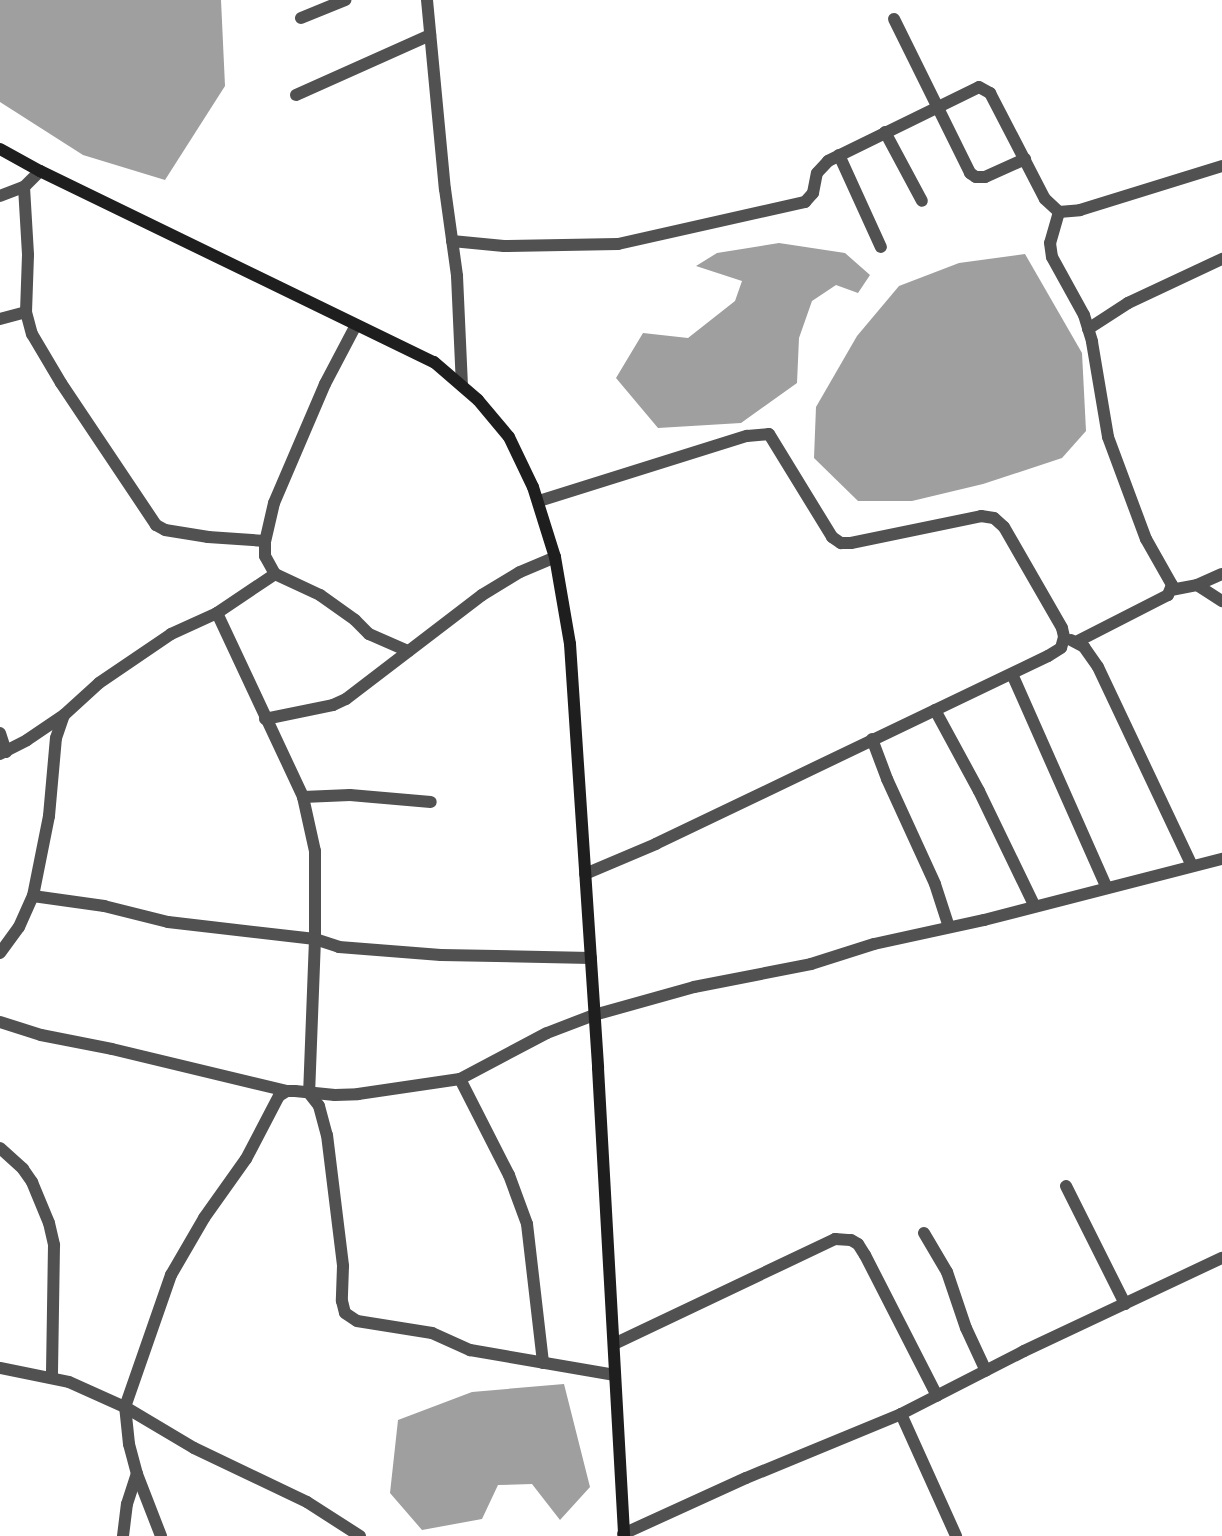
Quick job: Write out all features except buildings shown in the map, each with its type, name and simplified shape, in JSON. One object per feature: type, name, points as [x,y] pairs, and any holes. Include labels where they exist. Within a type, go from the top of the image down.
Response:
[{"type":"main road","points":[[0,149],[40,171],[434,362],[478,400],[509,437],[539,501],[555,557],[570,644],[614,1344],[623,1535]]},
{"type":"street","points":[[302,18],[345,0]]},
{"type":"street","points":[[426,0],[457,276],[462,386]]},
{"type":"street","points":[[894,19],[970,173],[976,177],[985,177],[1025,159]]},
{"type":"street","points":[[296,95],[430,35]]},
{"type":"street","points":[[452,241],[504,246],[618,244],[805,202],[810,198],[821,167],[839,155],[973,89],[985,89],[1025,159],[1045,200],[1059,212],[1080,210],[1222,166]]},
{"type":"street","points":[[885,132],[922,201]]},
{"type":"street","points":[[839,155],[881,247]]},
{"type":"street","points":[[0,196],[24,187],[40,171]]},
{"type":"street","points":[[24,187],[28,255],[26,312],[33,334],[61,383],[156,525],[165,530],[208,537],[265,541]]},
{"type":"street","points":[[1059,212],[1050,243],[1052,257],[1089,329],[1108,437],[1146,539],[1172,585],[1168,595],[1076,642]]},
{"type":"street","points":[[1089,329],[1128,303],[1222,259]]},
{"type":"street","points":[[0,319],[26,312]]},
{"type":"street","points":[[356,325],[325,384],[274,503],[265,541],[265,556],[275,574],[320,595],[356,620],[369,634],[408,651]]},
{"type":"street","points":[[539,501],[747,436],[769,434],[832,537],[841,543],[851,543],[981,516],[994,518],[1004,527],[1062,628],[1064,637],[1061,648],[1012,674],[656,844],[585,874]]},
{"type":"street","points":[[265,719],[346,699],[408,651],[446,626],[482,595],[520,572],[555,557]]},
{"type":"street","points":[[0,732],[3,753],[64,714],[99,683],[171,634],[218,613],[275,574]]},
{"type":"street","points":[[1171,590],[1197,585],[1222,574]]},
{"type":"street","points":[[1197,585],[1222,601]]},
{"type":"street","points":[[218,613],[303,797],[315,851],[315,939],[309,1093],[319,1106],[327,1135],[342,1257],[342,1301],[345,1313],[357,1321],[432,1333],[470,1350],[615,1375]]},
{"type":"street","points":[[1064,637],[1084,647],[1098,666],[1192,866]]},
{"type":"street","points":[[1012,674],[1107,888]]},
{"type":"street","points":[[935,710],[979,791],[1034,905]]},
{"type":"street","points":[[0,953],[20,927],[33,896],[49,816],[56,738],[64,714]]},
{"type":"street","points":[[872,739],[935,884],[949,927]]},
{"type":"street","points":[[303,797],[359,795],[431,802]]},
{"type":"street","points":[[0,1022],[41,1035],[112,1049],[287,1091],[358,1094],[460,1079],[547,1033],[594,1015],[694,987],[810,964],[874,944],[1222,859]]},
{"type":"street","points":[[33,896],[104,906],[168,921],[315,939],[339,947],[441,955],[591,958]]},
{"type":"street","points":[[460,1079],[509,1174],[527,1224],[543,1363]]},
{"type":"street","points":[[161,1536],[137,1474],[129,1444],[125,1407],[171,1275],[204,1218],[246,1160],[274,1103],[287,1091]]},
{"type":"street","points":[[0,1148],[24,1169],[32,1182],[49,1223],[54,1245],[52,1377]]},
{"type":"street","points":[[1066,1186],[1125,1304]]},
{"type":"street","points":[[924,1233],[947,1272],[966,1329],[986,1371]]},
{"type":"street","points":[[614,1344],[835,1239],[851,1240],[858,1244],[865,1255],[937,1396]]},
{"type":"street","points":[[623,1535],[747,1478],[901,1414],[1222,1258]]},
{"type":"street","points":[[0,1368],[52,1377],[125,1407],[194,1448],[307,1502],[360,1536]]},
{"type":"street","points":[[901,1414],[956,1536]]},
{"type":"street","points":[[123,1536],[127,1503],[137,1474]]},
{"type":"shaded area","points":[[0,0],[221,0],[225,86],[165,180],[83,155],[0,102]]},
{"type":"shaded area","points":[[779,243],[845,253],[870,275],[858,293],[836,285],[812,301],[799,338],[797,383],[741,423],[658,428],[616,378],[643,333],[688,338],[735,301],[742,281],[696,266],[717,253]]},
{"type":"shaded area","points":[[1025,254],[1082,353],[1086,431],[1062,458],[983,484],[912,501],[858,501],[814,458],[816,407],[857,336],[899,286],[959,263]]},
{"type":"shaded area","points":[[564,1384],[590,1487],[560,1520],[532,1484],[498,1485],[482,1519],[422,1530],[390,1493],[398,1420],[472,1392]]}]
